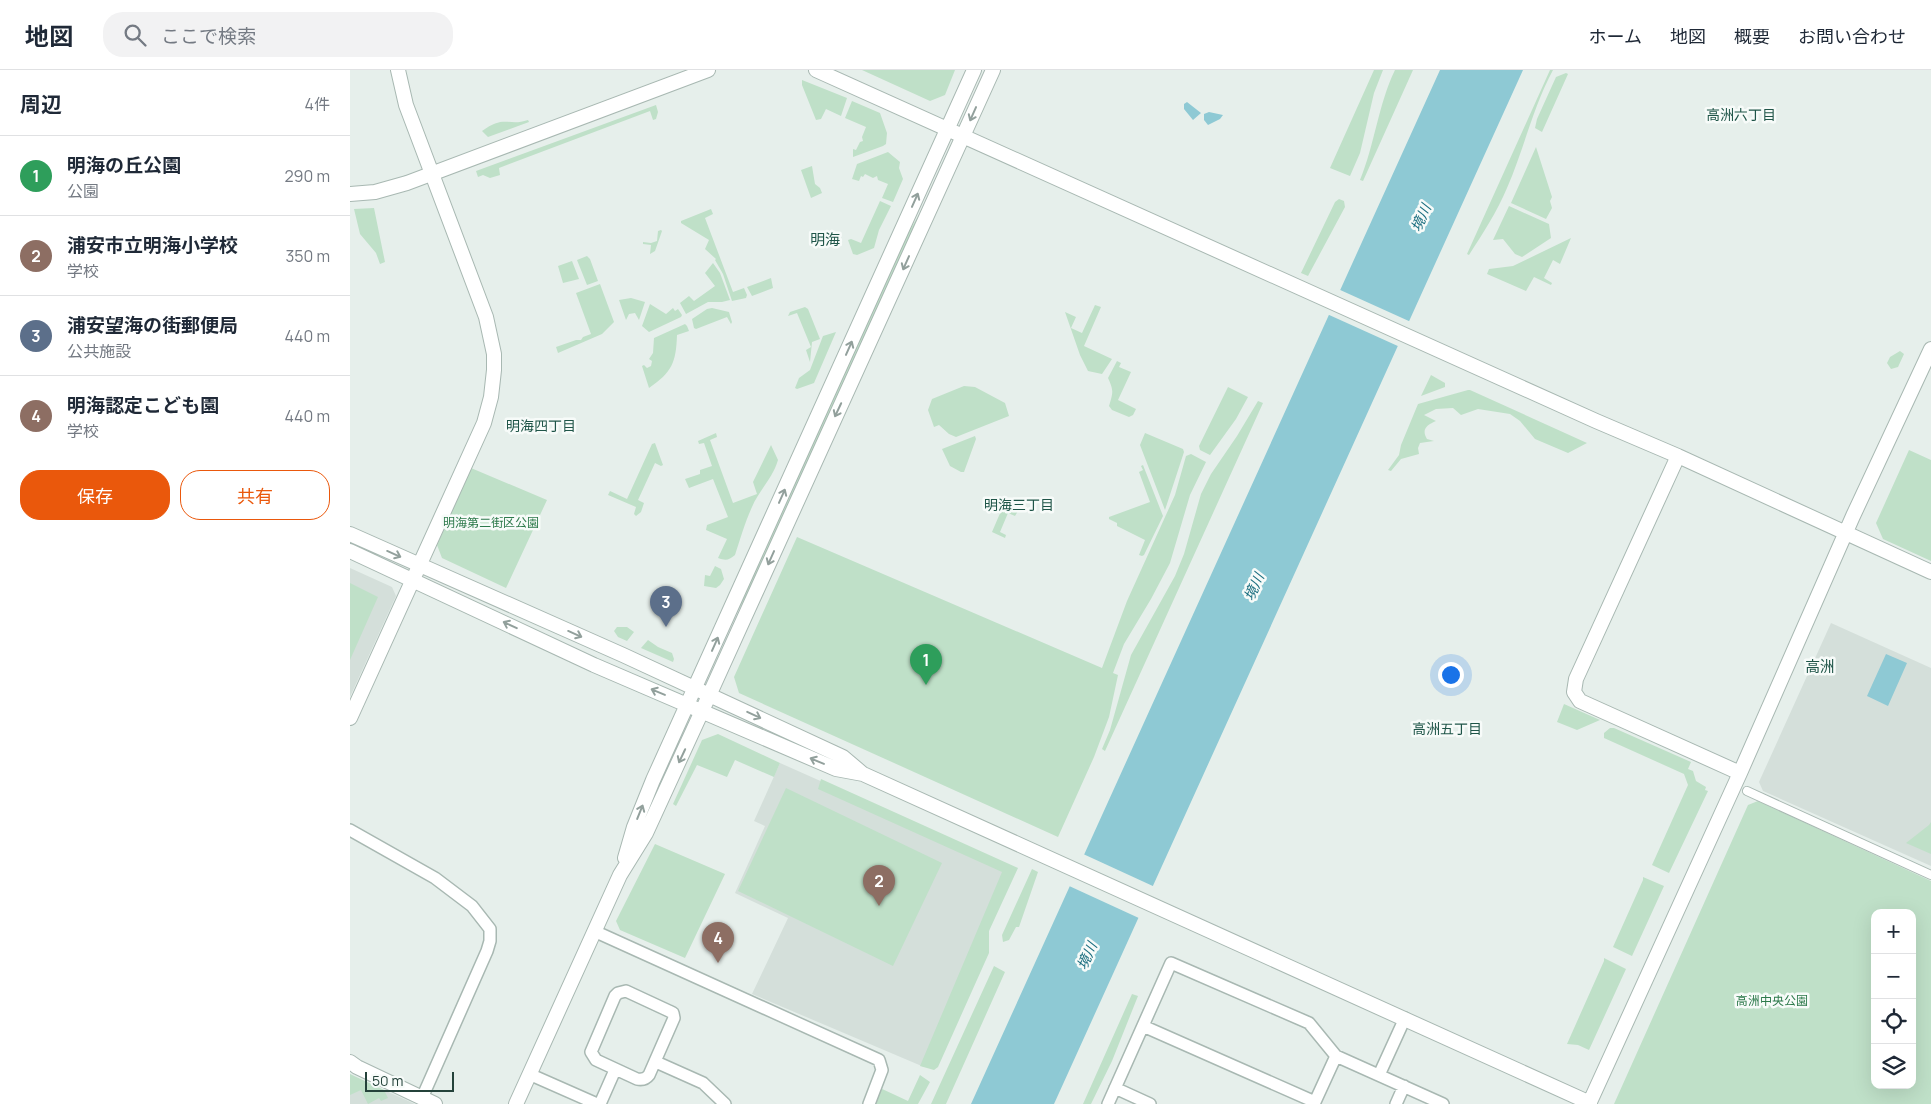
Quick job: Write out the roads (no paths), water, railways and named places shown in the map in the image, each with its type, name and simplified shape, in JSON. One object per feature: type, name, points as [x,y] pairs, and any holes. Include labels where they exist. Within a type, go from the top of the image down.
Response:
[{"type":"street","points":[[350,718],[484,423],[491,397],[494,373],[494,354],[486,316],[406,105],[398,70]]},
{"type":"street","points":[[350,194],[392,188],[433,174],[708,70]]},
{"type":"street","points":[[816,70],[1678,456],[1931,572]]},
{"type":"street","points":[[620,875],[634,827],[687,705],[974,70]]},
{"type":"street","points":[[516,1104],[620,875],[646,833],[710,695],[993,70]]},
{"type":"street","points":[[350,534],[710,695],[843,757],[863,774],[1590,1103],[1740,773],[1845,534],[1931,350]]},
{"type":"street","points":[[1678,456],[1579,672],[1574,692],[1580,701],[1740,773]]},
{"type":"street","points":[[350,551],[594,665],[836,770],[863,774]]},
{"type":"street","points":[[1747,791],[1931,875]]},
{"type":"street","points":[[350,830],[449,887],[472,906],[490,929],[490,941],[487,951],[428,1101],[350,1062]]},
{"type":"street","points":[[594,931],[879,1060],[882,1070],[869,1104]]},
{"type":"street","points":[[1108,1104],[1171,963],[1309,1023],[1336,1056],[1443,1104]]},
{"type":"street","points":[[626,991],[673,1013],[673,1023],[647,1078],[642,1080],[636,1079],[615,1070],[596,1060],[591,1052],[615,996],[626,991]]},
{"type":"street","points":[[1379,1075],[1405,1018]]},
{"type":"street","points":[[1143,1026],[1314,1103],[1336,1056]]},
{"type":"street","points":[[656,1062],[703,1084],[725,1104]]},
{"type":"street","points":[[529,1074],[570,1099],[598,1104],[615,1070]]},
{"type":"street","points":[[1396,1104],[1404,1086]]},
{"type":"street","points":[[1115,1088],[1150,1104]]},
{"type":"water","name":"境川","points":[[1440,70],[1523,70],[1054,1104],[971,1104]]},
{"type":"water","points":[[1187,102],[1201,113],[1193,120],[1184,109],[1184,104]]},
{"type":"water","points":[[1209,112],[1223,115],[1220,119],[1208,125],[1204,120],[1204,114]]},
{"type":"water","points":[[1886,654],[1907,663],[1888,706],[1867,696]]},
{"type":"place","name":"浦安望海の街郵便局","points":[[666,627]]},
{"type":"place","name":"明海の丘公園","points":[[926,685]]},
{"type":"place","name":"浦安市立明海小学校","points":[[879,906]]},
{"type":"place","name":"明海認定こども園","points":[[718,963]]},
{"type":"district","name":"高洲六丁目","points":[[1741,115]]},
{"type":"district","name":"明海","points":[[825,240]]},
{"type":"district","name":"明海四丁目","points":[[541,426]]},
{"type":"district","name":"明海三丁目","points":[[1019,505]]},
{"type":"district","name":"高洲","points":[[1820,667]]},
{"type":"district","name":"高洲五丁目","points":[[1447,729]]},
{"type":"park label","name":"明海第二街区公園","points":[[491,523]]},
{"type":"park label","name":"高洲中央公園","points":[[1772,1001]]}]
